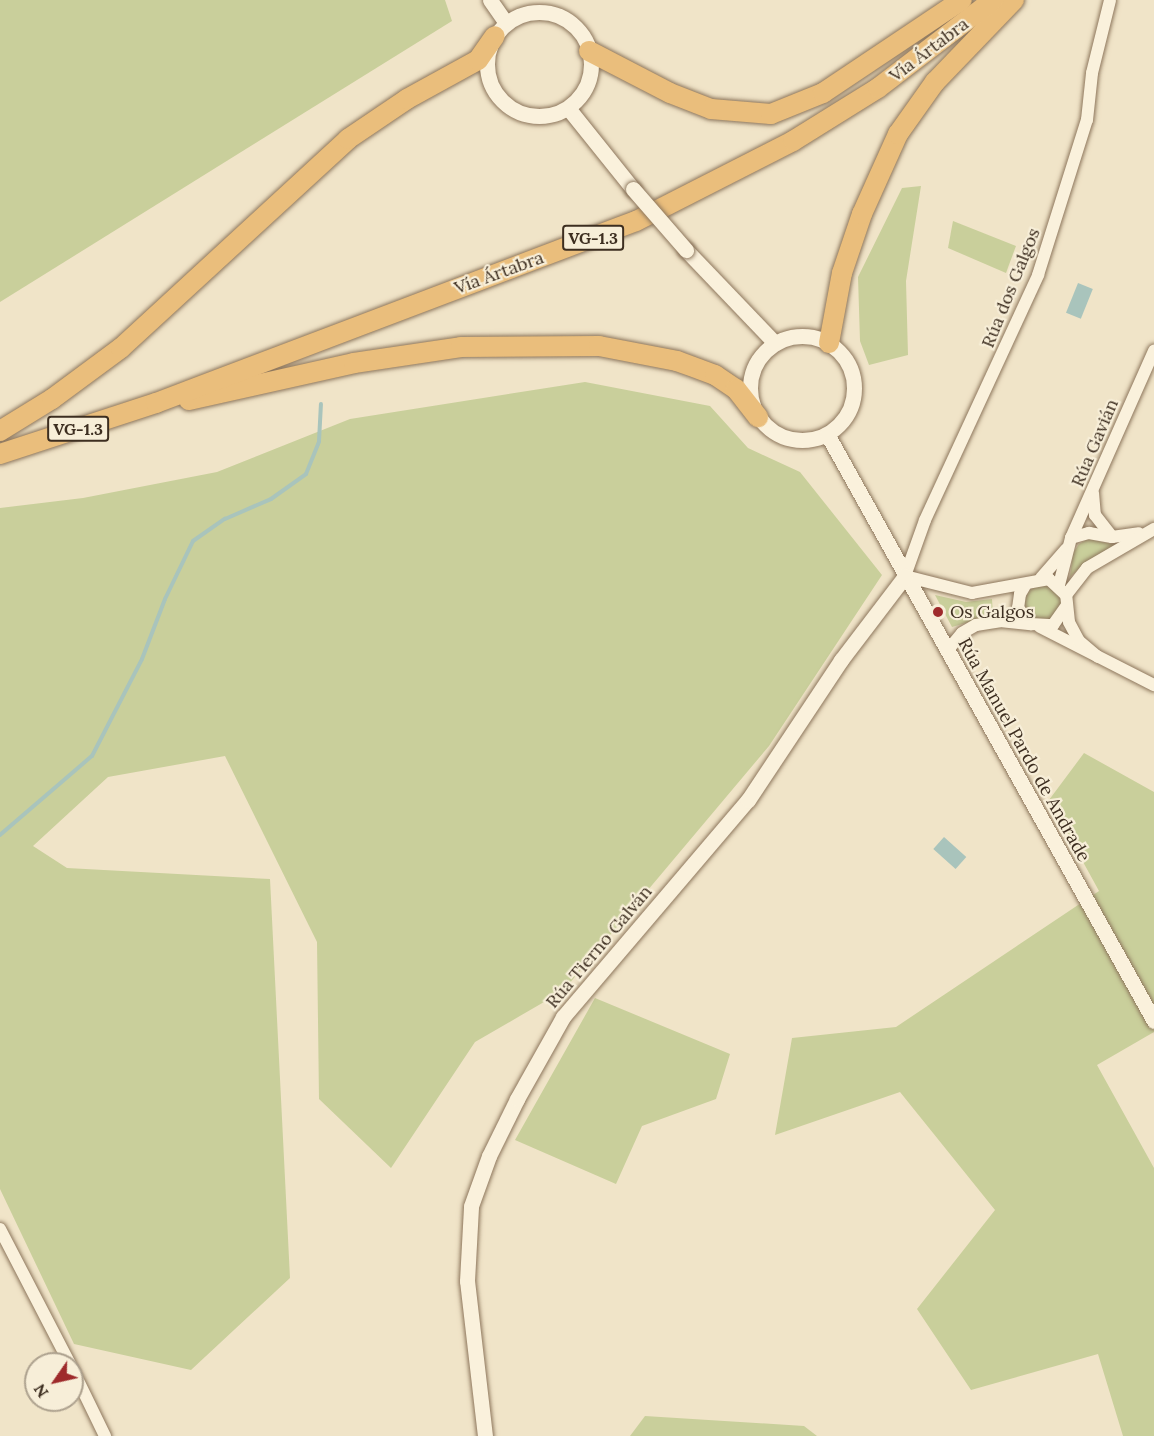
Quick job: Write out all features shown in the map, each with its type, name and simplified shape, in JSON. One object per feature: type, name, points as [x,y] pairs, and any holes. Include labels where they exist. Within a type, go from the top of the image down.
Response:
[{"type":"highway","points":[[589,51],[670,93],[711,109],[771,114],[823,93],[962,0]]},
{"type":"highway","name":"Vía Ártabra","points":[[0,454],[156,403],[636,221],[690,196],[793,141],[878,88],[993,0]]},
{"type":"highway","points":[[830,344],[842,273],[862,214],[898,134],[934,82],[1014,0]]},
{"type":"highway","points":[[0,431],[52,399],[121,348],[348,139],[407,99],[478,60],[500,30]]},
{"type":"highway","points":[[156,403],[185,401],[354,363],[461,347],[599,346],[677,361],[716,375],[736,389],[758,417]]},
{"type":"street","points":[[490,0],[500,30]]},
{"type":"street","name":"Rúa dos Galgos","points":[[905,576],[925,520],[1038,274],[1087,120],[1092,73],[1110,0]]},
{"type":"street","points":[[531,12],[558,15],[578,29],[589,51],[588,83],[568,108],[552,115],[534,117],[517,112],[502,102],[492,88],[487,70],[488,53],[500,30],[531,12]]},
{"type":"street","points":[[568,108],[686,250],[775,343]]},
{"type":"street","points":[[802,335],[830,344],[849,367],[853,397],[844,418],[827,434],[812,439],[789,438],[769,428],[758,417],[749,390],[756,363],[775,343],[802,335]]},
{"type":"street","name":"Rúa Gavián","points":[[1041,578],[1069,543],[1151,365],[1154,351]]},
{"type":"street","name":"Rúa Manuel Pardo de Andrade","points":[[827,434],[1154,1021]]},
{"type":"street","points":[[1093,492],[1095,515],[1112,537]]},
{"type":"street","points":[[1069,543],[1089,533],[1112,537],[1130,536],[1154,528]]},
{"type":"street","points":[[1035,626],[1060,620],[1064,594],[1087,568],[1154,528]]},
{"type":"street","name":"Rúa Gavián","points":[[1064,594],[1069,543]]},
{"type":"street","points":[[905,576],[972,593],[1026,584],[1041,578],[1064,594],[1069,622],[1080,641],[1098,657]]},
{"type":"street","name":"Rúa Tierno Galván","points":[[485,1436],[467,1281],[471,1206],[489,1156],[517,1099],[563,1017],[748,800],[841,660],[905,576]]},
{"type":"street","points":[[1026,584],[1020,594],[1018,608],[1035,626]]},
{"type":"street","points":[[947,651],[962,633],[976,625],[1000,621],[1035,626],[1154,686]]},
{"type":"street","points":[[0,1229],[64,1352]]},
{"type":"street","points":[[84,1393],[105,1436]]},
{"type":"green space","points":[[0,0],[445,0],[452,21],[0,302]]},
{"type":"green space","points":[[921,186],[906,281],[908,355],[869,365],[860,341],[858,277],[902,188]]},
{"type":"green space","points":[[953,221],[1016,246],[1006,273],[948,248]]},
{"type":"green space","points":[[585,382],[710,406],[748,448],[800,472],[882,575],[769,746],[563,991],[475,1042],[391,1168],[319,1099],[317,942],[225,756],[108,777],[33,846],[67,868],[270,879],[290,1278],[191,1370],[74,1344],[0,1189],[0,508],[83,498],[217,472],[350,419]]},
{"type":"green space","points":[[1088,539],[1116,545],[1086,562],[1070,577],[1073,553],[1079,544]]},
{"type":"green space","points":[[1043,585],[1056,590],[1061,603],[1056,616],[1043,621],[1030,616],[1025,603],[1030,590]]},
{"type":"green space","points":[[935,595],[966,602],[992,599],[993,615],[952,627]]},
{"type":"green space","points":[[1084,753],[1154,792],[1154,1032],[1097,1065],[1154,1168],[1154,1436],[1123,1436],[1098,1354],[971,1390],[917,1309],[995,1210],[900,1092],[775,1135],[792,1038],[896,1027],[1099,891],[1049,800]]},
{"type":"green space","points":[[595,998],[730,1054],[716,1099],[642,1126],[616,1184],[515,1140]]},
{"type":"green space","points":[[645,1416],[804,1426],[817,1436],[630,1436]]},
{"type":"water","points":[[1078,283],[1093,289],[1081,319],[1066,313]]},
{"type":"water","points":[[944,837],[966,857],[956,869],[933,849]]},
{"type":"waterway","points":[[0,835],[92,756],[142,659],[165,599],[193,541],[225,519],[271,499],[306,474],[319,441],[321,404]]},
{"type":"place","name":"Os Galgos","points":[[938,612]]}]
